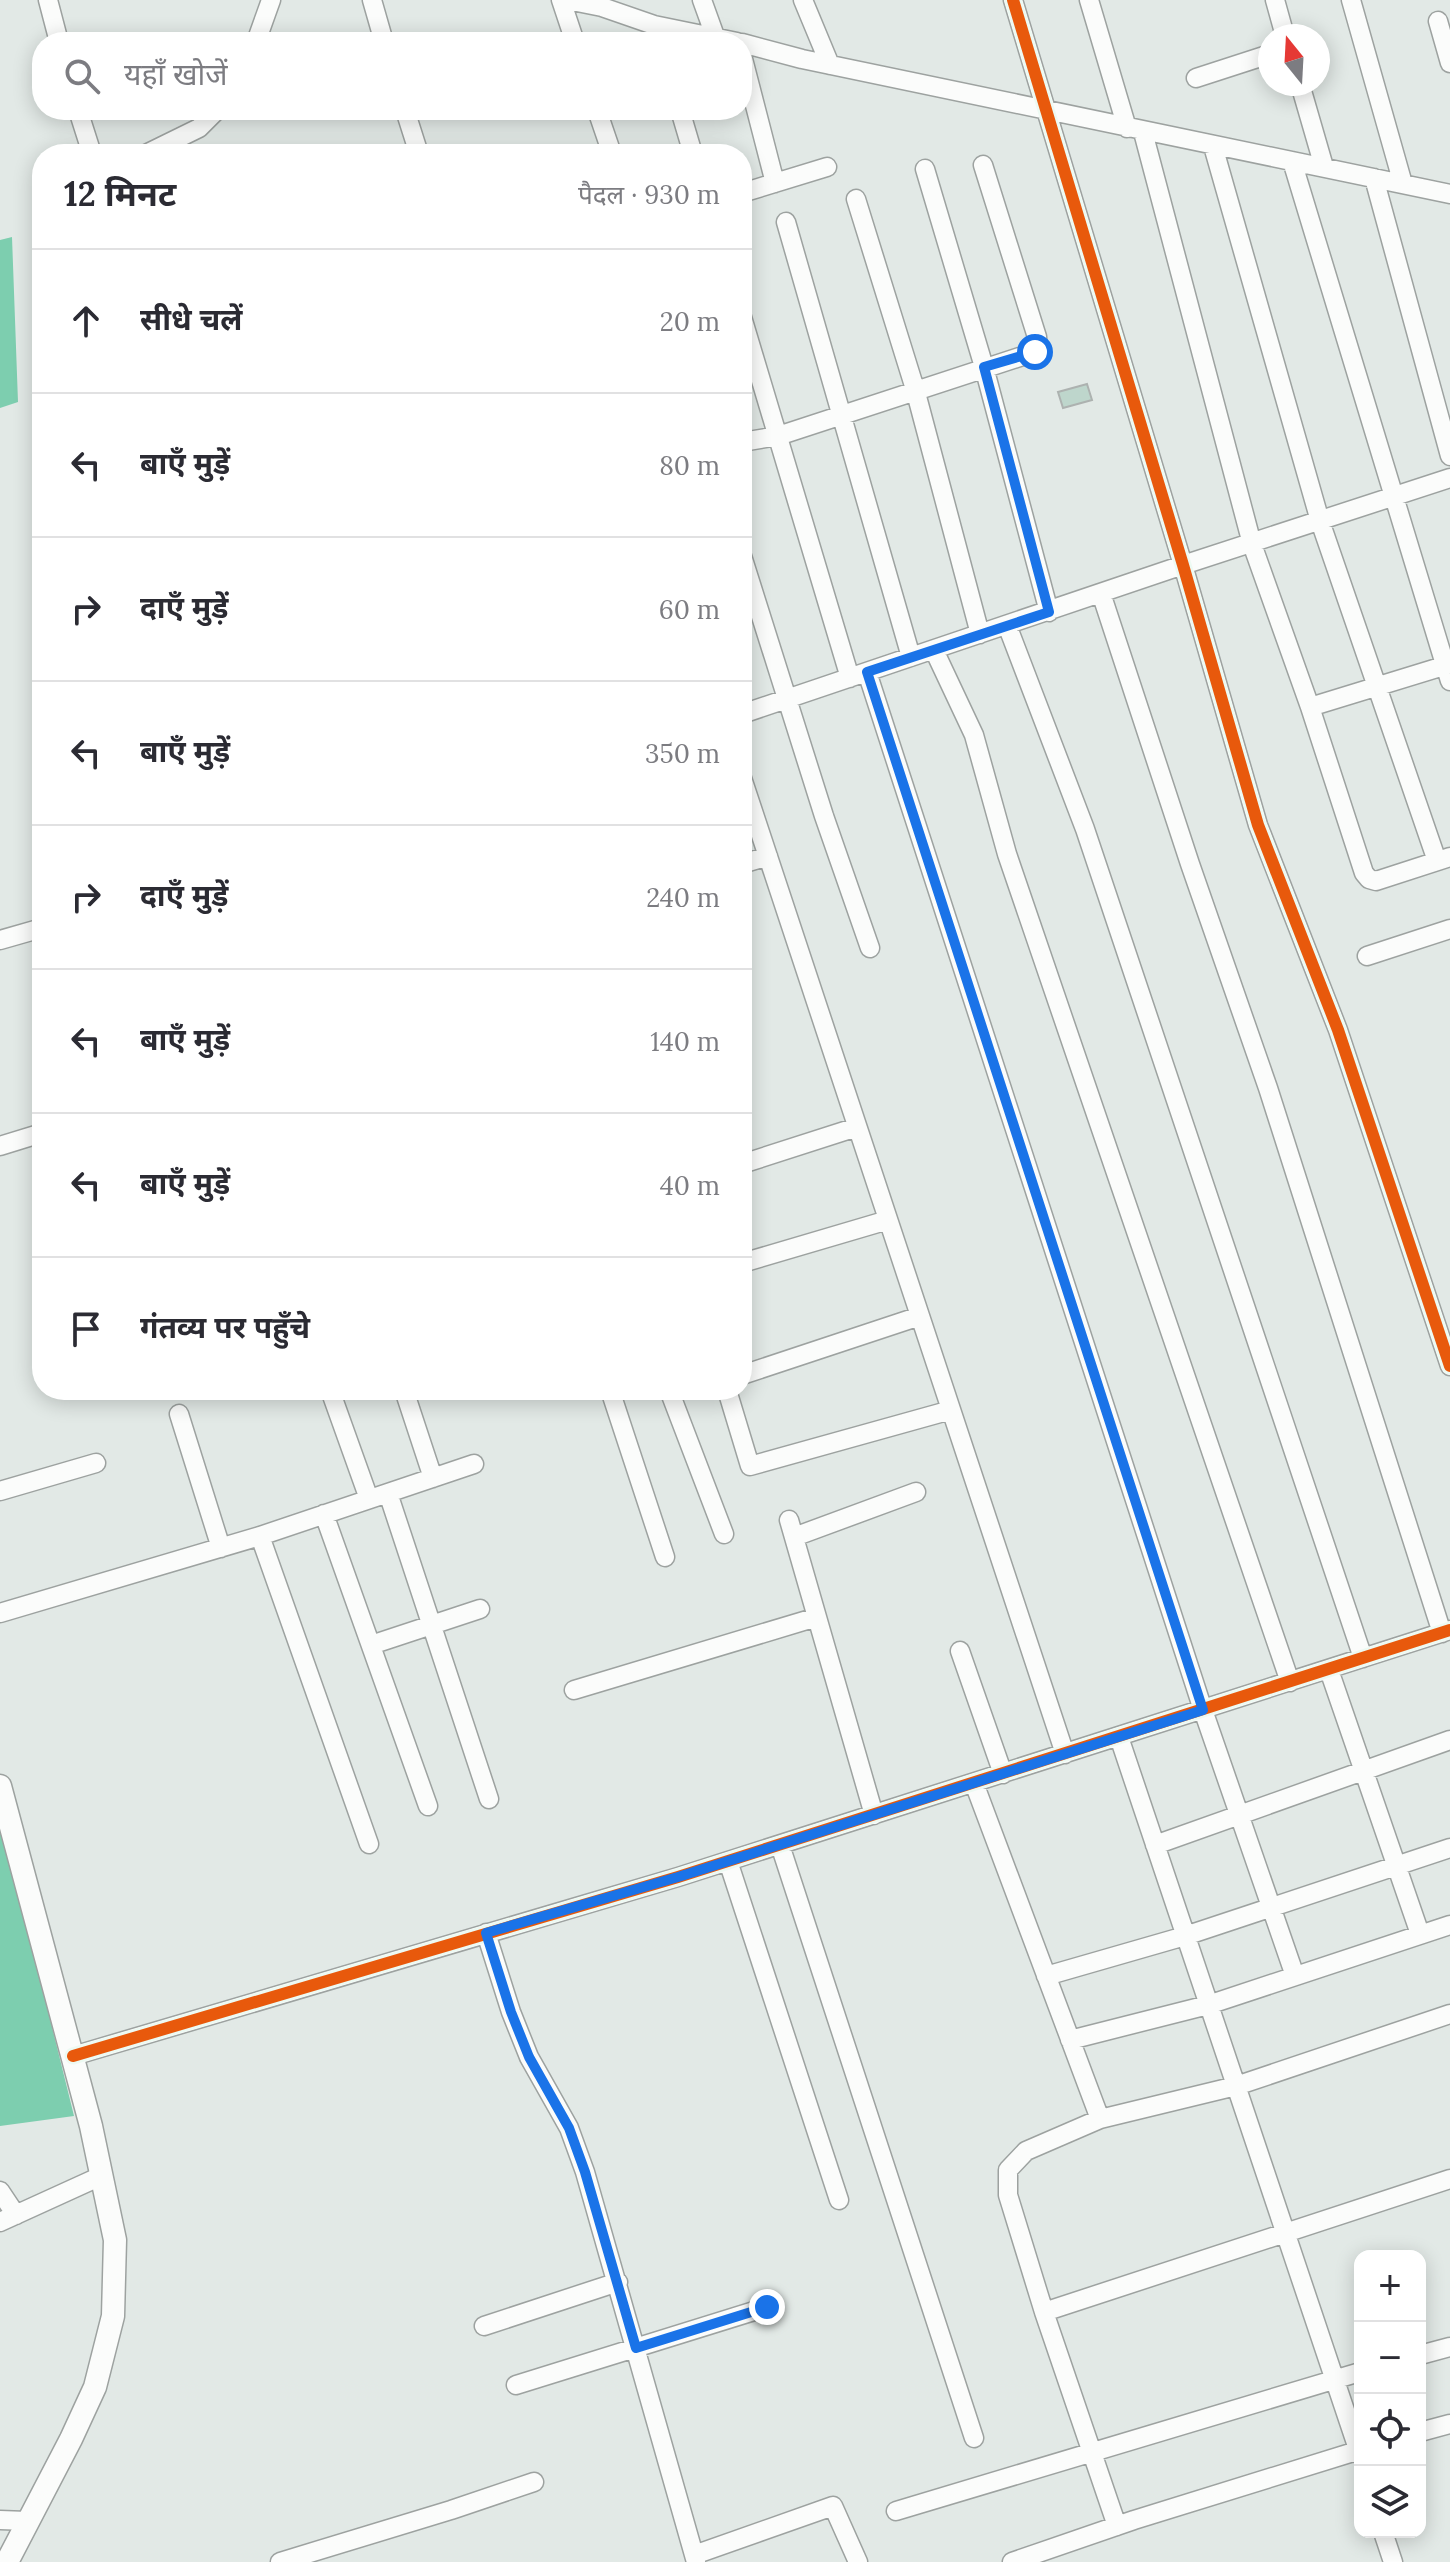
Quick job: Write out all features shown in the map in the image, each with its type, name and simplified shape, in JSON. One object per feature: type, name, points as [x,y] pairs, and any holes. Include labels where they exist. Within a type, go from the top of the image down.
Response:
[{"type":"street","points":[[48,0],[56,32]]},
{"type":"street","points":[[260,32],[271,0]]},
{"type":"street","points":[[372,0],[381,32]]},
{"type":"street","points":[[572,32],[564,0],[600,4],[654,32]]},
{"type":"street","points":[[702,0],[714,32]]},
{"type":"street","points":[[803,0],[830,65]]},
{"type":"street","points":[[1013,0],[1258,825],[1338,1030],[1450,1366]]},
{"type":"street","points":[[1089,0],[1135,130],[1252,544],[1364,873],[1376,881],[1443,859],[1376,686],[1320,521],[1213,146]]},
{"type":"street","points":[[1275,0],[1282,24]]},
{"type":"street","points":[[1351,0],[1403,184]]},
{"type":"street","points":[[1438,21],[1450,63]]},
{"type":"street","points":[[752,46],[1135,130],[1450,194]]},
{"type":"street","points":[[1196,78],[1258,58]]},
{"type":"street","points":[[752,94],[775,183]]},
{"type":"street","points":[[1303,96],[1324,167]]},
{"type":"street","points":[[81,120],[89,144]]},
{"type":"street","points":[[166,144],[199,128],[207,120]]},
{"type":"street","points":[[408,120],[416,144]]},
{"type":"street","points":[[600,120],[609,144]]},
{"type":"street","points":[[683,120],[690,144]]},
{"type":"street","points":[[1292,161],[1392,497],[1448,670],[1376,686],[1310,707]]},
{"type":"street","points":[[752,440],[778,436],[1038,349],[1037,337],[983,165]]},
{"type":"street","points":[[752,190],[827,167]]},
{"type":"street","points":[[925,169],[984,367],[1049,612]]},
{"type":"street","points":[[1374,178],[1450,456]]},
{"type":"street","points":[[856,199],[915,389],[980,634]]},
{"type":"street","points":[[786,222],[911,657]]},
{"type":"street","points":[[752,350],[1203,1710],[1295,1976]]},
{"type":"street","points":[[752,711],[1450,478]]},
{"type":"street","points":[[752,587],[824,816],[870,948]]},
{"type":"street","points":[[73,2056],[780,1845],[1446,1632],[1268,1088],[1101,593]]},
{"type":"street","points":[[1007,625],[1085,829],[1363,1658]]},
{"type":"street","points":[[934,650],[974,735],[1012,869],[1290,1682]]},
{"type":"street","points":[[752,808],[1065,1754]]},
{"type":"street","points":[[752,861],[768,856]]},
{"type":"street","points":[[1367,956],[1450,929]]},
{"type":"street","points":[[0,940],[32,931]]},
{"type":"street","points":[[752,1161],[857,1127]]},
{"type":"street","points":[[0,1146],[32,1136]]},
{"type":"street","points":[[752,1260],[888,1220]]},
{"type":"street","points":[[752,1372],[920,1316]]},
{"type":"street","points":[[334,1400],[369,1499]]},
{"type":"street","points":[[407,1400],[433,1478]]},
{"type":"street","points":[[613,1400],[665,1557]]},
{"type":"street","points":[[673,1400],[724,1534]]},
{"type":"street","points":[[730,1400],[750,1466],[951,1410]]},
{"type":"street","points":[[179,1414],[221,1548]]},
{"type":"street","points":[[0,1491],[96,1463]]},
{"type":"street","points":[[0,1613],[260,1536],[474,1464]]},
{"type":"street","points":[[874,1815],[792,1529],[916,1492]]},
{"type":"street","points":[[388,1493],[489,1799]]},
{"type":"street","points":[[324,1514],[428,1806]]},
{"type":"street","points":[[260,1536],[369,1844]]},
{"type":"street","points":[[371,1645],[480,1609]]},
{"type":"street","points":[[574,1690],[817,1617]]},
{"type":"street","points":[[960,1651],[1003,1774]]},
{"type":"street","points":[[1329,1670],[1420,1934]]},
{"type":"street","points":[[1119,1737],[1354,2435]]},
{"type":"street","points":[[1155,1845],[1450,1740]]},
{"type":"street","points":[[974,1783],[1100,2119]]},
{"type":"street","points":[[0,1786],[73,2056],[115,2240],[113,2316],[95,2387],[7,2562]]},
{"type":"street","points":[[780,1845],[974,2438]]},
{"type":"street","points":[[1046,1976],[1185,1936],[1450,1848]]},
{"type":"street","points":[[728,1861],[839,2200]]},
{"type":"street","points":[[1070,2040],[1208,2005],[1450,1925]]},
{"type":"street","points":[[486,1933],[529,2057],[569,2128],[585,2172],[695,2559],[833,2506],[858,2562]]},
{"type":"street","points":[[1117,2526],[1044,2312],[1008,2195],[1008,2170],[1026,2151],[1100,2119],[1236,2086],[1450,2014]]},
{"type":"street","points":[[0,2191],[8,2219],[101,2176]]},
{"type":"street","points":[[1044,2312],[1450,2179]]},
{"type":"street","points":[[484,2326],[618,2282]]},
{"type":"street","points":[[516,2385],[767,2307]]},
{"type":"street","points":[[1426,2353],[1450,2347]]},
{"type":"street","points":[[896,2511],[1354,2374]]},
{"type":"street","points":[[1426,2430],[1450,2424]]},
{"type":"street","points":[[1012,2562],[1117,2526],[1354,2454]]},
{"type":"street","points":[[280,2562],[534,2482]]},
{"type":"street","points":[[0,2520],[27,2521]]},
{"type":"street","points":[[1385,2538],[1393,2562]]},
{"type":"shaded area","points":[[12,237],[18,402],[0,408],[0,240]]},
{"type":"shaded area","points":[[0,1816],[74,2116],[0,2126]]},
{"type":"building","points":[[1087,384],[1092,400],[1063,408],[1058,392]]},
{"type":"cycle path","points":[[1013,0],[1258,825],[1338,1030],[1450,1366]]},
{"type":"cycle path","points":[[73,2056],[678,1877],[1450,1630]]},
{"type":"route","points":[[767,2307],[636,2348],[585,2172],[569,2128],[529,2057],[486,1933],[678,1877],[1203,1710],[867,672],[1049,612],[984,367],[1035,352]]}]
